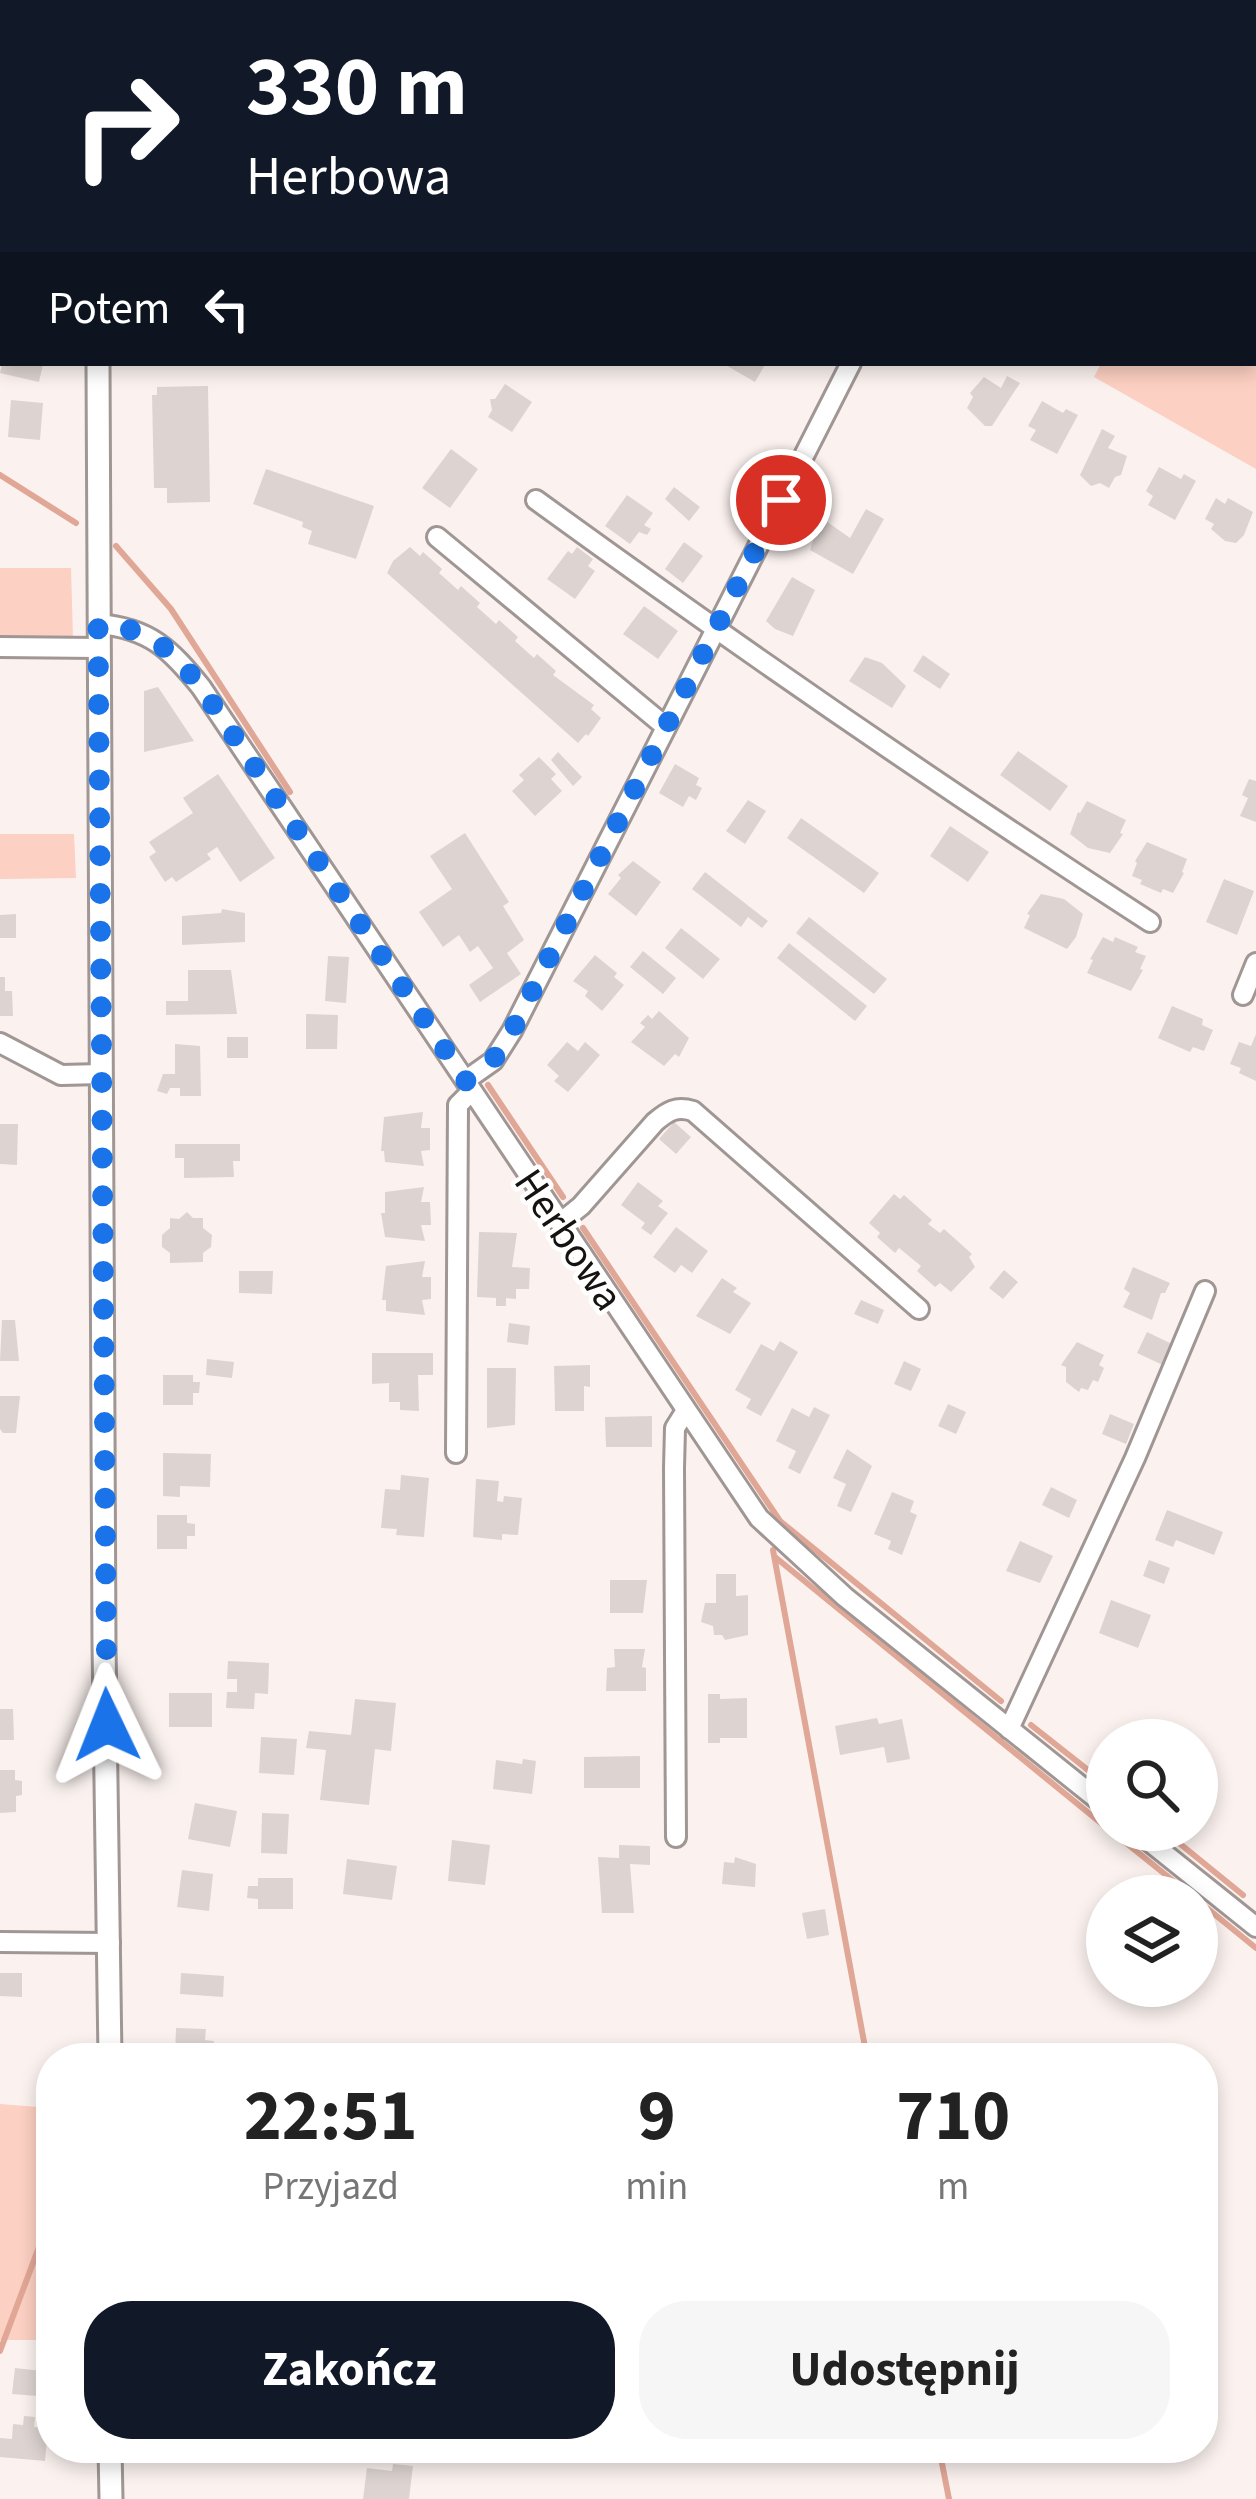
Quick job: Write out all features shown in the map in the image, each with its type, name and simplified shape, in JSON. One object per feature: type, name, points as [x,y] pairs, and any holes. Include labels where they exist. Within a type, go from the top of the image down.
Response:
[{"type":"street","points":[[98,366],[103,1598],[110,2043]]},
{"type":"street","points":[[456,1453],[458,1105],[512,1031],[849,366]]},
{"type":"street","points":[[536,500],[958,798],[1150,922]]},
{"type":"street","points":[[437,536],[666,727]]},
{"type":"street","name":"Herbowa","points":[[98,624],[146,635],[169,647],[201,687],[759,1518],[787,1547],[1086,1790]]},
{"type":"street","points":[[0,647],[98,648]]},
{"type":"street","points":[[1243,995],[1256,963]]},
{"type":"street","points":[[0,1043],[61,1075],[101,1073]]},
{"type":"street","points":[[560,1223],[581,1206],[655,1122],[680,1107],[693,1111],[920,1309]]},
{"type":"street","points":[[1009,1729],[1136,1458],[1205,1291]]},
{"type":"street","points":[[676,1838],[674,1468],[675,1428],[685,1412]]},
{"type":"street","points":[[1162,1851],[1256,1927]]},
{"type":"street","points":[[0,1942],[110,1943]]},
{"type":"street","points":[[110,2463],[111,2499]]},
{"type":"shaded area","points":[[1100,366],[1256,366],[1256,469],[1094,377]]},
{"type":"shaded area","points":[[0,568],[71,568],[73,639],[0,640]]},
{"type":"shaded area","points":[[0,834],[74,834],[76,878],[0,879]]},
{"type":"shaded area","points":[[0,2104],[36,2107],[36,2340],[0,2340]]},
{"type":"building","points":[[1,366],[43,366],[39,382],[0,373]]},
{"type":"building","points":[[727,366],[764,366],[755,382]]},
{"type":"building","points":[[1007,376],[1020,383],[992,426],[985,426],[967,408],[973,397],[970,393],[984,377],[1001,388]]},
{"type":"building","points":[[505,384],[532,402],[512,432],[488,417],[490,399]]},
{"type":"building","points":[[208,386],[210,502],[167,503],[167,488],[154,488],[152,395],[157,395],[157,387]]},
{"type":"building","points":[[11,400],[43,403],[40,440],[8,437]]},
{"type":"building","points":[[1042,401],[1078,415],[1057,454],[1030,440],[1036,430],[1028,426]]},
{"type":"building","points":[[1102,429],[1115,436],[1108,448],[1127,456],[1121,475],[1109,488],[1100,483],[1091,486],[1080,475]]},
{"type":"building","points":[[451,449],[478,469],[450,508],[422,488]]},
{"type":"building","points":[[1159,467],[1196,481],[1175,520],[1148,505],[1153,496],[1146,491]]},
{"type":"building","points":[[266,469],[374,506],[356,559],[308,544],[312,531],[302,527],[303,522],[253,504]]},
{"type":"building","points":[[674,487],[700,507],[689,521],[665,499]]},
{"type":"building","points":[[627,495],[653,513],[644,525],[651,529],[647,535],[639,532],[630,544],[605,526]]},
{"type":"building","points":[[1216,498],[1225,504],[1228,498],[1253,512],[1236,543],[1225,541],[1205,519]]},
{"type":"building","points":[[866,509],[884,519],[853,574],[810,550],[816,531],[826,521],[850,538]]},
{"type":"building","points":[[684,542],[703,556],[683,583],[665,569]]},
{"type":"building","points":[[410,547],[420,556],[423,552],[458,590],[461,586],[480,603],[477,607],[496,624],[499,620],[518,637],[515,641],[534,658],[537,654],[556,671],[553,675],[594,705],[591,709],[601,718],[588,736],[578,743],[387,573]]},
{"type":"building","points":[[577,547],[593,559],[588,566],[595,571],[575,599],[547,579],[568,551],[572,554]]},
{"type":"building","points":[[792,577],[815,590],[793,636],[766,621]]},
{"type":"building","points":[[644,606],[678,631],[658,659],[623,634]]},
{"type":"building","points":[[923,655],[950,674],[940,689],[913,671]]},
{"type":"building","points":[[865,657],[882,663],[906,686],[892,708],[849,681]]},
{"type":"building","points":[[158,687],[194,741],[144,752],[144,691]]},
{"type":"building","points":[[1018,751],[1068,786],[1050,811],[1000,775]]},
{"type":"building","points":[[558,752],[582,777],[573,786],[551,760]]},
{"type":"building","points":[[539,757],[556,774],[551,779],[562,791],[535,816],[512,791],[524,780],[519,775]]},
{"type":"building","points":[[675,764],[699,778],[696,785],[702,788],[696,800],[689,796],[683,807],[659,793]]},
{"type":"building","points":[[218,774],[275,858],[240,882],[217,847],[207,854],[211,859],[176,882],[172,877],[165,882],[149,857],[156,852],[149,842],[193,813],[183,798]]},
{"type":"building","points":[[1249,779],[1256,781],[1256,822],[1240,816]]},
{"type":"building","points":[[748,800],[766,811],[745,844],[726,831]]},
{"type":"building","points":[[1087,801],[1126,820],[1110,853],[1088,848],[1070,834]]},
{"type":"building","points":[[801,818],[879,873],[864,893],[787,838]]},
{"type":"building","points":[[950,826],[989,852],[968,882],[930,856]]},
{"type":"building","points":[[465,833],[509,902],[503,906],[524,940],[507,953],[521,974],[480,1002],[469,985],[493,968],[478,946],[470,952],[459,935],[443,947],[419,912],[452,889],[430,856]]},
{"type":"building","points":[[1147,842],[1187,859],[1173,893],[1163,889],[1161,893],[1132,876]]},
{"type":"building","points":[[633,861],[661,882],[636,916],[608,894]]},
{"type":"building","points":[[705,872],[768,921],[762,928],[748,917],[741,927],[692,889]]},
{"type":"building","points":[[1224,879],[1254,891],[1237,935],[1206,922]]},
{"type":"building","points":[[1041,894],[1064,899],[1083,914],[1067,949],[1024,928]]},
{"type":"building","points":[[222,909],[245,913],[245,942],[182,945],[182,916],[221,913]]},
{"type":"building","points":[[16,914],[16,938],[0,938],[0,915]]},
{"type":"building","points":[[809,917],[887,979],[874,994],[796,933]]},
{"type":"building","points":[[681,928],[720,959],[703,979],[665,948]]},
{"type":"building","points":[[1103,937],[1138,947],[1135,952],[1146,956],[1131,991],[1087,973]]},
{"type":"building","points":[[789,943],[867,1006],[855,1021],[777,958]]},
{"type":"building","points":[[643,951],[676,978],[663,994],[630,967]]},
{"type":"building","points":[[595,955],[624,985],[602,1011],[585,996],[588,991],[573,981]]},
{"type":"building","points":[[328,956],[349,957],[346,1003],[325,1001]]},
{"type":"building","points":[[188,970],[231,970],[237,1014],[166,1015],[166,1001],[188,1001]]},
{"type":"building","points":[[0,977],[5,977],[5,991],[12,991],[13,1016],[0,1016]]},
{"type":"building","points":[[1172,1006],[1203,1019],[1202,1025],[1213,1030],[1204,1051],[1193,1047],[1190,1052],[1158,1038]]},
{"type":"building","points":[[659,1011],[689,1038],[679,1057],[675,1054],[664,1066],[631,1042],[645,1027],[640,1023]]},
{"type":"building","points":[[306,1014],[338,1015],[337,1049],[306,1049]]},
{"type":"building","points":[[1256,1034],[1256,1081],[1230,1064],[1239,1042],[1251,1046]]},
{"type":"building","points":[[227,1037],[248,1037],[248,1058],[227,1058]]},
{"type":"building","points":[[567,1042],[578,1051],[585,1042],[600,1055],[568,1092],[554,1081],[559,1076],[547,1065]]},
{"type":"building","points":[[175,1044],[200,1046],[201,1096],[180,1096],[180,1088],[170,1088],[167,1094],[157,1091],[163,1074],[175,1074]]},
{"type":"building","points":[[423,1112],[421,1128],[430,1128],[430,1150],[421,1151],[424,1166],[385,1162],[381,1151],[384,1117]]},
{"type":"building","points":[[674,1122],[691,1137],[676,1154],[659,1139]]},
{"type":"building","points":[[0,1124],[18,1124],[17,1165],[0,1164]]},
{"type":"building","points":[[175,1144],[240,1144],[240,1161],[233,1161],[234,1177],[184,1178],[184,1158],[175,1158]]},
{"type":"building","points":[[638,1182],[663,1201],[658,1206],[668,1213],[651,1235],[641,1228],[645,1223],[621,1205]]},
{"type":"building","points":[[424,1187],[421,1202],[430,1202],[431,1225],[421,1225],[425,1241],[385,1237],[381,1213],[385,1213],[385,1192]]},
{"type":"building","points":[[894,1194],[900,1199],[904,1195],[932,1220],[928,1224],[940,1233],[944,1229],[972,1254],[975,1267],[951,1292],[940,1283],[935,1287],[917,1271],[921,1266],[877,1237],[880,1233],[869,1223]]},
{"type":"building","points":[[187,1212],[203,1218],[203,1228],[212,1235],[211,1247],[203,1253],[203,1262],[170,1263],[162,1235],[170,1228],[170,1218],[179,1219]]},
{"type":"building","points":[[676,1227],[708,1251],[692,1273],[681,1265],[675,1273],[653,1257]]},
{"type":"building","points":[[479,1232],[517,1233],[512,1267],[530,1268],[529,1289],[516,1289],[516,1299],[506,1298],[506,1306],[496,1306],[496,1298],[477,1297]]},
{"type":"building","points":[[425,1261],[422,1277],[431,1277],[431,1299],[422,1300],[425,1315],[386,1311],[386,1300],[382,1300],[386,1266]]},
{"type":"building","points":[[1133,1267],[1170,1283],[1161,1293],[1152,1320],[1123,1307]]},
{"type":"building","points":[[1004,1270],[1018,1282],[1003,1299],[989,1288]]},
{"type":"building","points":[[239,1271],[273,1271],[272,1294],[239,1293]]},
{"type":"building","points":[[722,1278],[751,1303],[730,1334],[696,1316]]},
{"type":"building","points":[[861,1300],[884,1310],[878,1324],[854,1314]]},
{"type":"building","points":[[2,1320],[15,1320],[19,1361],[0,1361]]},
{"type":"building","points":[[509,1323],[530,1326],[528,1345],[507,1342]]},
{"type":"building","points":[[1147,1332],[1174,1345],[1165,1366],[1137,1353]]},
{"type":"building","points":[[780,1341],[798,1352],[761,1416],[746,1408],[751,1399],[735,1390],[761,1344],[774,1351]]},
{"type":"building","points":[[1077,1342],[1104,1355],[1098,1382],[1093,1380],[1088,1390],[1079,1392],[1066,1382],[1066,1367],[1061,1365]]},
{"type":"building","points":[[372,1353],[433,1353],[433,1375],[418,1375],[419,1411],[400,1410],[400,1402],[389,1402],[389,1383],[372,1384]]},
{"type":"building","points":[[207,1359],[234,1362],[232,1378],[206,1375]]},
{"type":"building","points":[[904,1361],[921,1369],[911,1391],[894,1384]]},
{"type":"building","points":[[590,1365],[584,1411],[555,1411],[554,1366]]},
{"type":"building","points":[[487,1368],[516,1368],[515,1425],[487,1428]]},
{"type":"building","points":[[163,1375],[193,1375],[193,1382],[200,1382],[193,1405],[163,1405]]},
{"type":"building","points":[[0,1396],[20,1396],[16,1433],[0,1429]]},
{"type":"building","points":[[948,1404],[966,1412],[956,1434],[938,1426]]},
{"type":"building","points":[[814,1407],[830,1415],[800,1474],[788,1468],[796,1451],[776,1441],[792,1408],[809,1417]]},
{"type":"building","points":[[1110,1414],[1134,1424],[1126,1444],[1102,1434]]},
{"type":"building","points":[[652,1416],[652,1447],[606,1447],[605,1417]]},
{"type":"building","points":[[847,1449],[872,1466],[851,1512],[837,1506],[846,1484],[833,1478]]},
{"type":"building","points":[[163,1453],[211,1454],[210,1487],[180,1486],[180,1497],[163,1496]]},
{"type":"building","points":[[401,1475],[429,1478],[424,1537],[396,1535],[397,1529],[381,1528],[385,1489],[400,1490]]},
{"type":"building","points":[[476,1479],[499,1481],[497,1501],[503,1502],[504,1496],[522,1498],[518,1535],[502,1534],[502,1540],[473,1537]]},
{"type":"building","points":[[1051,1487],[1077,1500],[1069,1518],[1042,1505]]},
{"type":"building","points":[[892,1492],[914,1501],[910,1512],[917,1515],[902,1555],[888,1549],[891,1541],[874,1534]]},
{"type":"building","points":[[1167,1510],[1223,1532],[1214,1555],[1176,1540],[1173,1547],[1155,1540]]},
{"type":"building","points":[[157,1515],[187,1515],[187,1523],[195,1524],[195,1536],[187,1536],[187,1549],[157,1549]]},
{"type":"building","points":[[1020,1541],[1053,1556],[1040,1583],[1006,1571]]},
{"type":"building","points":[[1149,1560],[1170,1568],[1164,1584],[1143,1576]]},
{"type":"building","points":[[716,1574],[736,1574],[736,1596],[748,1595],[748,1635],[725,1640],[714,1635],[713,1626],[701,1622],[705,1603],[716,1603]]},
{"type":"building","points":[[610,1580],[647,1580],[643,1613],[610,1613]]},
{"type":"building","points":[[1111,1600],[1151,1615],[1138,1648],[1099,1633]]},
{"type":"building","points":[[614,1649],[645,1649],[646,1691],[606,1691],[607,1668],[615,1667]]},
{"type":"building","points":[[228,1661],[269,1663],[268,1694],[255,1693],[254,1709],[226,1708],[227,1692],[237,1692],[237,1679],[227,1679]]},
{"type":"building","points":[[169,1693],[212,1693],[212,1727],[169,1727]]},
{"type":"building","points":[[708,1694],[720,1694],[720,1699],[747,1698],[747,1738],[708,1743]]},
{"type":"building","points":[[355,1699],[396,1703],[391,1751],[375,1749],[369,1805],[320,1800],[326,1750],[306,1748],[309,1731],[351,1735]]},
{"type":"building","points":[[0,1709],[13,1709],[14,1740],[0,1740]]},
{"type":"building","points":[[877,1718],[879,1724],[902,1719],[910,1759],[887,1763],[884,1747],[840,1755],[835,1726]]},
{"type":"building","points":[[261,1737],[297,1739],[294,1775],[259,1773]]},
{"type":"building","points":[[640,1756],[640,1788],[584,1788],[584,1757]]},
{"type":"building","points":[[523,1759],[536,1761],[532,1794],[493,1789],[496,1760],[522,1764]]},
{"type":"building","points":[[0,1770],[15,1770],[15,1780],[22,1781],[16,1812],[0,1813]]},
{"type":"building","points":[[195,1803],[237,1811],[230,1847],[188,1839]]},
{"type":"building","points":[[262,1813],[289,1814],[287,1854],[261,1853]]},
{"type":"building","points":[[452,1840],[490,1845],[485,1885],[448,1881]]},
{"type":"building","points":[[619,1845],[650,1846],[650,1865],[630,1864],[634,1913],[602,1913],[598,1857],[619,1858]]},
{"type":"building","points":[[735,1857],[756,1864],[755,1887],[722,1884],[724,1862],[734,1863]]},
{"type":"building","points":[[347,1859],[397,1866],[392,1900],[343,1894]]},
{"type":"building","points":[[182,1870],[213,1874],[209,1911],[177,1907]]},
{"type":"building","points":[[258,1878],[293,1878],[293,1909],[258,1909],[258,1899],[247,1898],[248,1886],[258,1886]]},
{"type":"building","points":[[825,1909],[829,1935],[807,1939],[802,1913]]},
{"type":"building","points":[[0,1973],[22,1973],[22,1997],[0,1996]]},
{"type":"building","points":[[181,1973],[224,1976],[223,1997],[180,1994]]},
{"type":"building","points":[[176,2028],[206,2029],[205,2040],[214,2041],[214,2043],[176,2043]]},
{"type":"building","points":[[15,2368],[36,2370],[36,2396],[12,2394]]},
{"type":"building","points":[[24,2416],[35,2417],[36,2460],[0,2457],[0,2438],[12,2439],[13,2424],[23,2425]]},
{"type":"building","points":[[393,2464],[413,2466],[409,2499],[363,2499],[367,2468],[392,2471]]},
{"type":"waterway","points":[[0,475],[76,523]]},
{"type":"waterway","points":[[116,546],[171,609],[290,792]]},
{"type":"waterway","points":[[488,1085],[563,1197]]},
{"type":"waterway","points":[[583,1228],[780,1521],[1001,1701]]},
{"type":"waterway","points":[[773,1550],[864,2043]]},
{"type":"waterway","points":[[775,1557],[1086,1811]]},
{"type":"waterway","points":[[1031,1725],[1086,1768]]},
{"type":"waterway","points":[[1136,1851],[1166,1875]]},
{"type":"waterway","points":[[1189,1851],[1243,1895]]},
{"type":"waterway","points":[[1218,1917],[1256,1948]]},
{"type":"waterway","points":[[0,2351],[36,2255]]},
{"type":"waterway","points":[[942,2463],[949,2499]]},
{"type":"route","points":[[107,1725],[98,624],[146,635],[169,647],[201,687],[466,1081],[493,1060],[512,1031],[781,500]]}]
